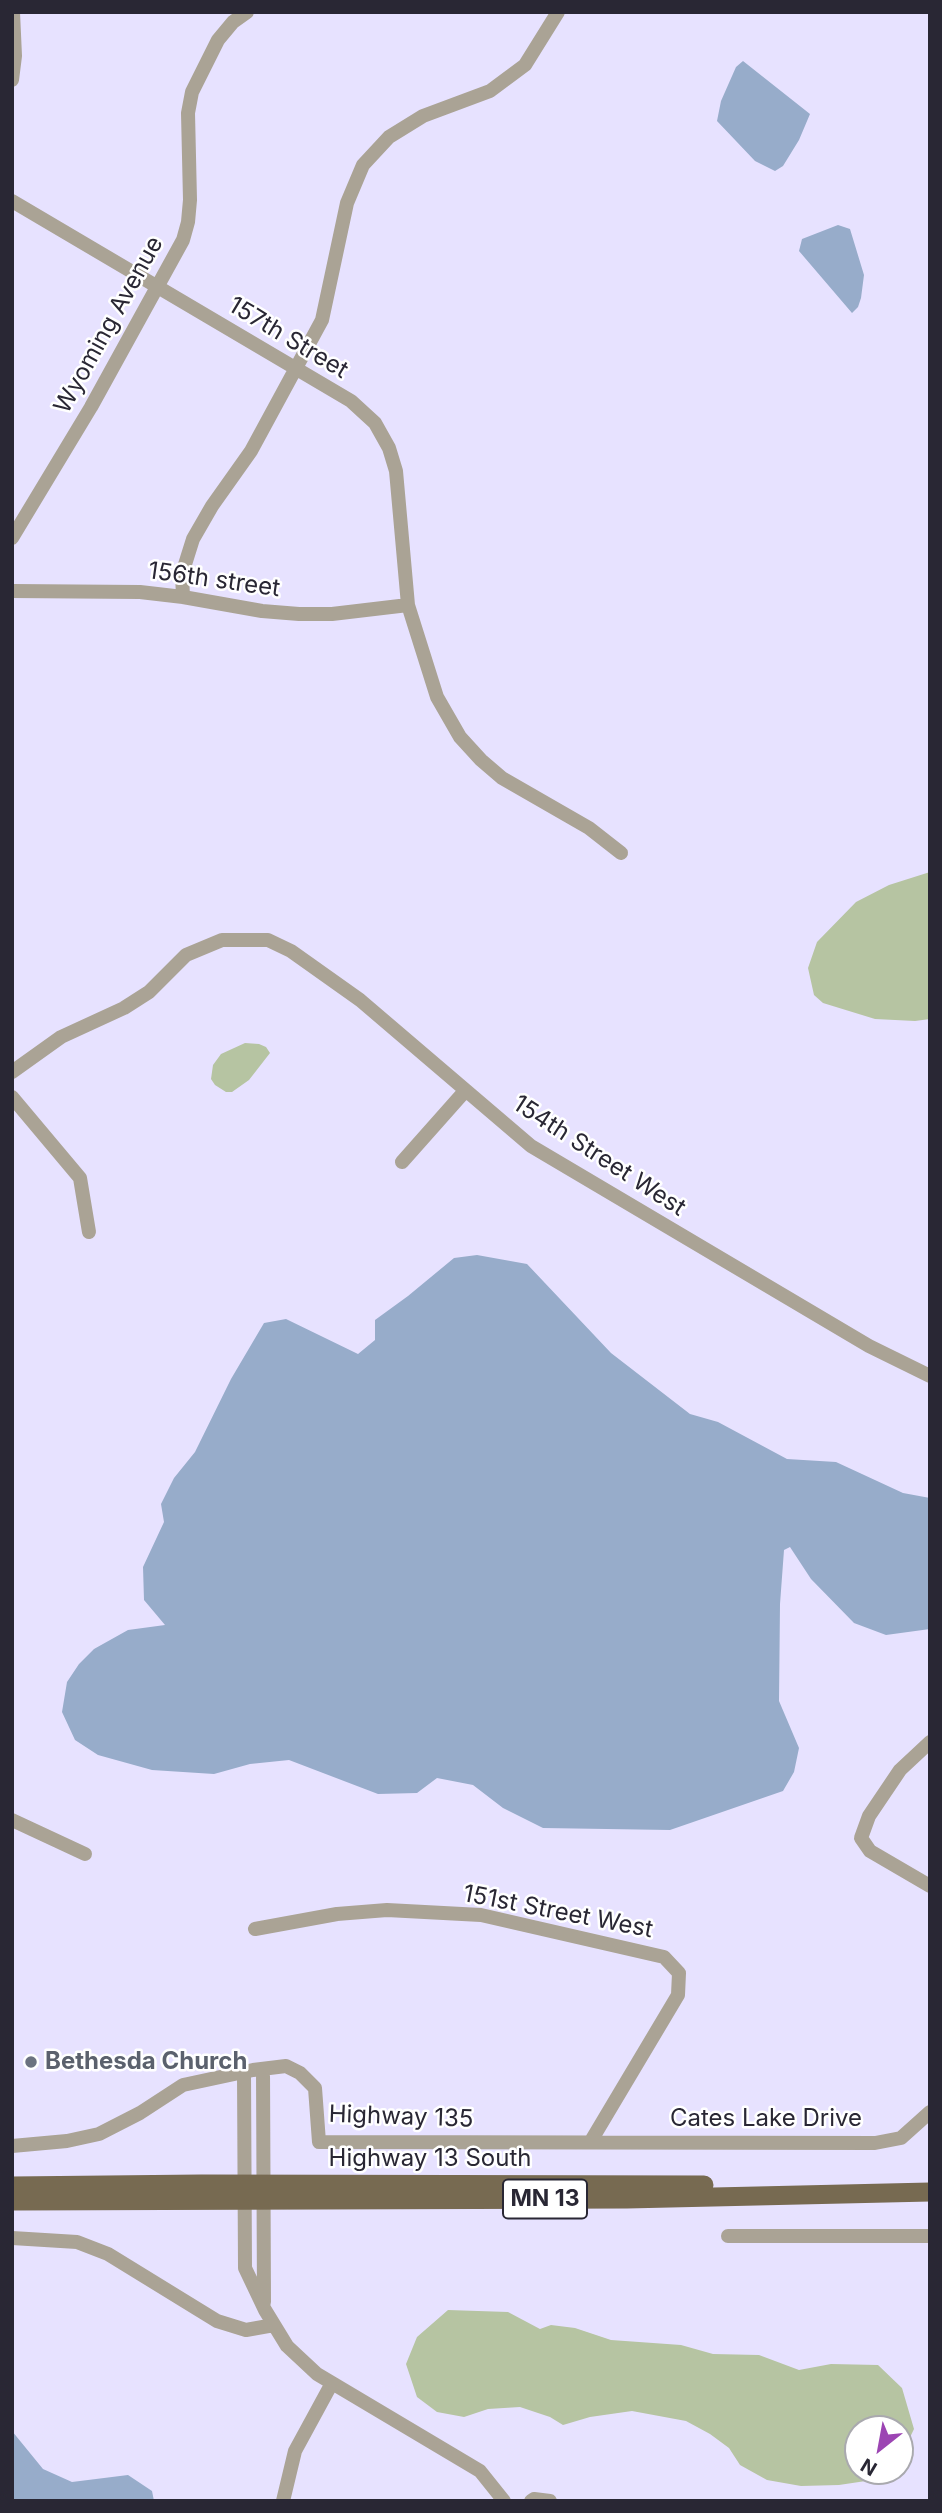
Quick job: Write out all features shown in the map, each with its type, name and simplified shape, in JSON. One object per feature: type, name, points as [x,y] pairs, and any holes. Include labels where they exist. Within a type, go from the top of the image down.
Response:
[{"type":"main road","name":"Highway 13 South","points":[[12,2186],[264,2192],[634,2184],[772,2187],[847,2193],[930,2192]]},
{"type":"main road","name":"Highway 13 South","points":[[12,2201],[243,2192]]},
{"type":"street","points":[[12,12],[15,56],[12,80]]},
{"type":"street","points":[[183,597],[181,574],[193,539],[212,506],[251,451],[322,320],[350,194],[369,158],[389,137],[423,116],[490,91],[525,65],[558,12]]},
{"type":"street","name":"Wyoming Avenue","points":[[12,538],[91,407],[174,258],[188,222],[188,113],[192,92],[218,40],[233,22],[245,13]]},
{"type":"street","name":"157th Street","points":[[12,201],[351,401],[375,422],[389,449],[396,471],[408,605],[437,697],[460,737],[502,778],[589,828],[621,853]]},
{"type":"street","name":"156th street","points":[[12,591],[140,592],[299,614],[332,614],[408,605]]},
{"type":"street","name":"154th Street West","points":[[12,1072],[61,1037],[124,1008],[149,992],[186,955],[222,940],[268,940],[290,951],[360,1000],[531,1146],[834,1326],[930,1376]]},
{"type":"street","points":[[402,1162],[465,1091]]},
{"type":"street","points":[[12,1097],[80,1178],[89,1232]]},
{"type":"street","points":[[930,1742],[900,1770],[869,1816],[861,1838],[870,1851],[930,1886]]},
{"type":"street","points":[[12,1820],[85,1854]]},
{"type":"street","name":"151st Street West","points":[[255,1929],[337,1914],[387,1910],[481,1915],[664,1957],[680,1973],[678,1995],[591,2141]]},
{"type":"street","name":"Highway 135","points":[[12,2146],[66,2141],[99,2134],[140,2113],[183,2085],[286,2066],[300,2073],[315,2088],[319,2142],[591,2141]]},
{"type":"street","points":[[263,2069],[265,2310]]},
{"type":"street","points":[[244,2073],[245,2268],[274,2325],[287,2346],[317,2374],[480,2471],[504,2501]]},
{"type":"street","name":"Cates Lake Drive","points":[[591,2141],[875,2143],[901,2137],[930,2112]]},
{"type":"street","points":[[728,2236],[930,2236]]},
{"type":"street","points":[[12,2238],[77,2242],[108,2255],[217,2321],[246,2330],[274,2325]]},
{"type":"street","points":[[283,2501],[295,2451],[332,2383]]},
{"type":"street","points":[[531,2501],[550,2501]]},
{"type":"green space","points":[[930,872],[930,1019],[875,1019],[823,1003],[814,995],[808,968],[817,942],[856,902],[889,885]]},
{"type":"green space","points":[[245,1043],[259,1044],[266,1047],[270,1053],[249,1080],[232,1092],[226,1092],[211,1079],[213,1065],[221,1054]]},
{"type":"green space","points":[[448,2310],[508,2312],[540,2329],[551,2325],[575,2328],[611,2340],[681,2345],[713,2354],[759,2355],[799,2370],[831,2364],[878,2365],[902,2388],[910,2415],[844,2415],[844,2484],[801,2486],[767,2480],[740,2465],[729,2448],[686,2421],[632,2411],[590,2417],[563,2425],[550,2417],[520,2407],[488,2409],[464,2417],[437,2412],[417,2397],[406,2364],[417,2337]]},
{"type":"water","points":[[743,61],[810,114],[799,140],[783,166],[775,171],[755,161],[717,121],[721,101],[736,67]]},
{"type":"water","points":[[838,225],[850,229],[864,275],[861,298],[852,313],[799,251],[802,239]]},
{"type":"water","points":[[477,1255],[527,1264],[611,1353],[690,1414],[718,1422],[787,1459],[836,1462],[903,1493],[930,1498],[930,1629],[886,1635],[854,1623],[811,1579],[790,1547],[784,1550],[780,1604],[779,1701],[799,1748],[794,1772],[783,1791],[670,1830],[543,1828],[503,1808],[473,1785],[437,1778],[417,1793],[378,1794],[289,1760],[250,1764],[214,1774],[152,1770],[98,1755],[75,1740],[62,1712],[67,1682],[79,1664],[94,1649],[128,1630],[165,1625],[144,1600],[143,1567],[164,1522],[161,1504],[174,1478],[195,1452],[231,1379],[264,1323],[286,1319],[358,1354],[375,1340],[375,1320],[454,1258]]},
{"type":"water","points":[[12,2431],[43,2469],[72,2482],[128,2475],[152,2491],[154,2501],[12,2501]]},
{"type":"place","name":"Bethesda Church","points":[[31,2062]]}]
